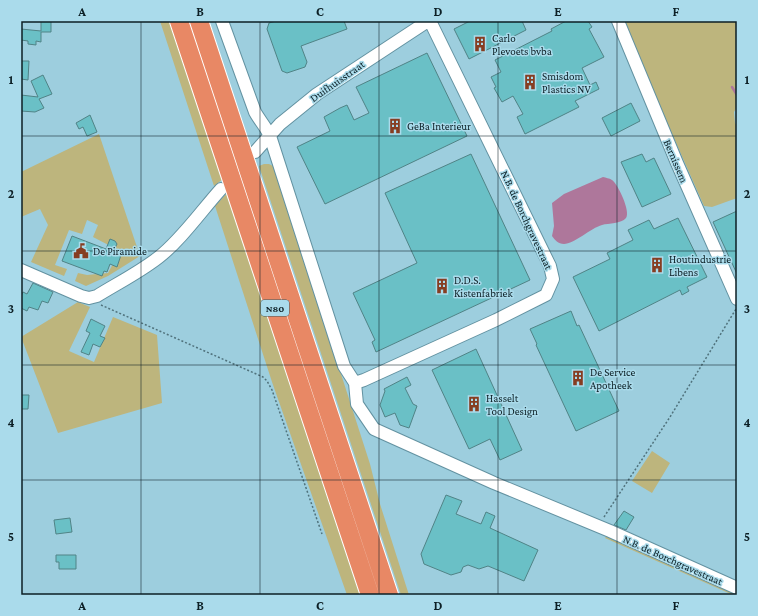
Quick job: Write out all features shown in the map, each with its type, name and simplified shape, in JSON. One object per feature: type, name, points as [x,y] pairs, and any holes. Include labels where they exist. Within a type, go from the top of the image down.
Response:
[{"type":"highway","name":"N80","points":[[179,21],[370,595]]},
{"type":"highway","name":"N80","points":[[199,21],[389,595]]},
{"type":"street","points":[[222,21],[255,112],[259,120],[266,127],[270,136],[344,366],[355,383],[356,404],[374,429],[597,527]]},
{"type":"street","name":"Duifhuisstraat","points":[[255,152],[280,124],[317,94],[429,21]]},
{"type":"street","name":"N.B. de Borchgravestraat","points":[[355,383],[496,320],[546,295],[553,279],[550,266],[429,21]]},
{"type":"street","name":"Bernissem","points":[[618,21],[677,163],[737,299]]},
{"type":"street","points":[[21,270],[81,296],[89,298],[97,296],[147,266],[160,256],[172,245],[221,189]]},
{"type":"street","name":"N.B. de Borchgravestraat","points":[[597,527],[610,531],[737,588]]},
{"type":"path","points":[[89,298],[143,324],[263,377],[267,381],[272,390],[322,534]]},
{"type":"path","points":[[597,527],[670,417],[737,307]]},
{"type":"shaded area","points":[[160,21],[170,21],[223,179],[214,186]]},
{"type":"shaded area","points":[[622,21],[737,21],[737,107],[734,112],[735,123],[737,126],[737,198],[712,207],[704,206]]},
{"type":"shaded area","points":[[99,134],[140,256],[108,276],[86,286],[75,281],[78,273],[87,275],[108,273],[120,251],[93,237],[98,225],[87,220],[82,234],[69,230],[55,265],[67,269],[64,276],[31,262],[48,225],[40,209],[21,217],[21,172]]},
{"type":"shaded area","points":[[264,164],[273,166],[284,197],[370,464],[380,504],[409,595],[401,595],[259,166]]},
{"type":"shaded area","points":[[603,177],[609,178],[615,183],[623,198],[627,210],[626,218],[618,222],[605,224],[598,227],[568,243],[562,244],[557,242],[552,236],[554,226],[552,203],[564,194]]},
{"type":"shaded area","points":[[227,193],[363,595],[347,595],[272,382],[215,206]]},
{"type":"shaded area","points":[[78,302],[90,307],[69,351],[94,362],[113,317],[157,335],[162,403],[58,433],[21,337]]},
{"type":"shaded area","points":[[652,451],[670,463],[652,493],[632,481]]},
{"type":"shaded area","points":[[608,534],[737,591],[737,595],[733,595],[605,538]]},
{"type":"building","points":[[41,21],[51,21],[51,32],[41,32],[41,42],[36,41],[36,45],[28,44],[28,41],[21,40],[21,29],[41,31]]},
{"type":"building","points":[[276,21],[344,21],[347,29],[301,46],[307,62],[305,67],[287,73],[282,71],[267,29],[269,23]]},
{"type":"building","name":"Carlo Plevoets bvba","points":[[470,21],[522,21],[526,30],[469,59],[454,29]]},
{"type":"building","name":"Smisdom Plastics NV","points":[[566,21],[588,21],[592,27],[589,29],[604,57],[582,68],[590,85],[596,82],[599,89],[575,101],[579,107],[525,134],[517,117],[523,114],[513,96],[502,102],[494,88],[496,87],[491,77],[501,72],[495,60],[552,31],[551,29]]},
{"type":"building","name":"GeBa Interieur","points":[[427,53],[467,136],[325,204],[297,147],[330,131],[324,117],[340,108],[347,105],[354,120],[369,113],[356,87]]},
{"type":"building","points":[[21,61],[29,61],[28,80],[21,79]]},
{"type":"building","points":[[43,75],[52,94],[39,99],[44,108],[35,112],[21,111],[21,95],[38,97],[31,81]]},
{"type":"building","points":[[631,103],[640,121],[611,136],[602,118]]},
{"type":"building","points":[[90,115],[97,132],[87,136],[83,127],[79,129],[76,123]]},
{"type":"building","name":"D.D.S. Kistenfabriek","points":[[471,154],[530,280],[376,352],[372,342],[375,340],[353,293],[417,263],[385,193]]},
{"type":"building","points":[[642,154],[646,162],[654,158],[671,194],[642,207],[621,162]]},
{"type":"building","points":[[737,211],[737,274],[713,222]]},
{"type":"building","name":"Houtindustrie Libens","points":[[678,218],[707,277],[687,287],[689,291],[682,295],[680,290],[599,331],[573,277],[610,259],[607,253],[633,240],[628,230],[649,220],[654,229]]},
{"type":"building","points":[[72,236],[106,249],[110,239],[115,241],[117,244],[113,252],[121,255],[117,267],[110,264],[107,272],[104,271],[102,276],[62,261]]},
{"type":"building","points":[[33,283],[53,292],[48,303],[42,301],[38,310],[29,307],[27,311],[21,308],[21,296],[23,292],[27,294]]},
{"type":"building","name":"De Service Apotheek","points":[[571,311],[619,411],[576,431],[530,329]]},
{"type":"building","points":[[91,319],[105,326],[100,336],[105,338],[100,347],[93,344],[89,355],[81,352],[90,333],[86,331]]},
{"type":"building","name":"Hasselt Tool Design","points":[[476,349],[522,450],[500,460],[490,439],[469,449],[432,370]]},
{"type":"building","points":[[407,377],[411,385],[405,388],[413,404],[417,406],[409,428],[400,425],[395,413],[385,417],[380,405],[385,391],[384,389]]},
{"type":"building","points":[[21,395],[29,395],[28,409],[21,409]]},
{"type":"building","points":[[446,495],[462,501],[456,514],[481,524],[486,512],[495,516],[490,528],[538,550],[524,581],[488,566],[479,569],[468,565],[463,567],[461,572],[451,575],[424,564],[421,554]]},
{"type":"building","points":[[624,511],[634,517],[626,530],[614,525]]},
{"type":"building","points":[[70,518],[72,532],[56,534],[54,520]]},
{"type":"building","points":[[56,555],[76,555],[76,569],[59,569],[59,562],[56,562]]},
{"type":"waterway","points":[[732,87],[737,95]]},
{"type":"place","name":"Carlo Plevoets bvba","points":[[480,44]]},
{"type":"place","name":"Smisdom Plastics NV","points":[[530,82]]},
{"type":"place","name":"GeBa Interieur","points":[[395,126]]},
{"type":"place","name":"De Piramide","points":[[81,251]]},
{"type":"place","name":"Houtindustrie Libens","points":[[657,265]]},
{"type":"place","name":"D.D.S. Kistenfabriek","points":[[442,286]]},
{"type":"place","name":"De Service Apotheek","points":[[578,378]]},
{"type":"place","name":"Hasselt Tool Design","points":[[474,404]]}]
